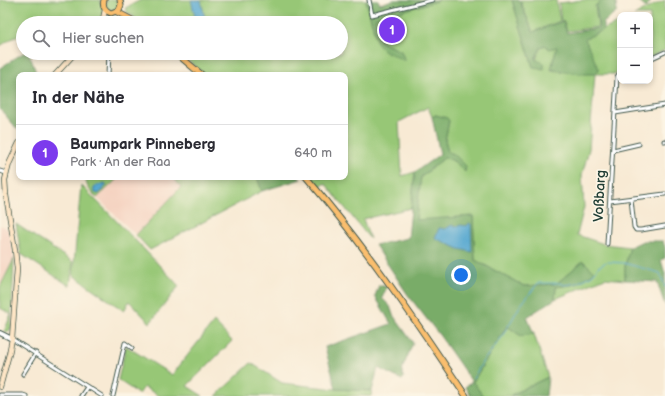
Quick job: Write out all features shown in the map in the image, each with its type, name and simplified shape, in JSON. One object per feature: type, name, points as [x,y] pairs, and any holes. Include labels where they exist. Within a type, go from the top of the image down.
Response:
[{"type":"main road","points":[[103,0],[105,10],[104,16]]},
{"type":"main road","points":[[110,16],[114,12],[120,0]]},
{"type":"main road","points":[[105,10],[123,16]]},
{"type":"main road","points":[[58,72],[69,60]]},
{"type":"main road","points":[[184,60],[198,72]]},
{"type":"main road","points":[[0,387],[12,339],[17,269],[5,191],[6,173],[16,150]]},
{"type":"main road","points":[[308,180],[392,286],[466,396]]},
{"type":"street","points":[[369,0],[372,15],[432,0]]},
{"type":"street","points":[[113,16],[114,12]]},
{"type":"street","points":[[653,57],[665,52]]},
{"type":"street","points":[[108,72],[109,60]]},
{"type":"street","name":"Voßbarg","points":[[608,244],[617,76]]},
{"type":"street","points":[[615,114],[665,105]]},
{"type":"street","name":"Voßbarg","points":[[613,150],[639,144]]},
{"type":"street","points":[[0,171],[6,173]]},
{"type":"street","points":[[610,201],[665,194]]},
{"type":"street","points":[[631,199],[634,227],[636,230],[665,226]]},
{"type":"street","points":[[0,333],[36,353],[102,396]]},
{"type":"street","points":[[113,396],[125,343],[132,348]]},
{"type":"street","points":[[23,374],[36,353]]},
{"type":"street","points":[[81,396],[87,387]]},
{"type":"street","points":[[0,395],[26,396]]},
{"type":"shaded area","points":[[116,180],[176,180],[182,186],[136,235],[97,198]]},
{"type":"shaded area","points":[[0,225],[9,230],[14,259],[0,287]]},
{"type":"green space","points":[[0,0],[100,0],[103,11],[101,16],[16,16],[16,36],[0,46]]},
{"type":"green space","points":[[107,0],[117,0],[119,5],[117,9],[108,9],[106,5]]},
{"type":"green space","points":[[141,0],[366,0],[377,43],[401,51],[381,42],[375,18],[439,0],[512,0],[533,67],[541,47],[545,45],[557,47],[551,70],[580,74],[585,38],[617,23],[617,72],[614,74],[595,74],[589,149],[582,175],[584,207],[577,235],[604,244],[630,247],[625,266],[625,280],[605,278],[555,299],[556,287],[577,284],[583,261],[556,284],[524,286],[475,260],[473,216],[415,221],[421,177],[444,158],[453,161],[465,171],[454,154],[448,152],[445,140],[449,121],[436,115],[432,117],[428,107],[399,122],[402,176],[415,172],[411,208],[363,219],[370,239],[325,183],[318,188],[311,180],[348,180],[348,72],[201,72],[187,60],[348,60],[348,16],[132,16],[127,12],[125,8]]},
{"type":"green space","points":[[366,0],[378,0],[380,4],[393,0],[439,0],[375,18],[381,42],[401,51],[405,61],[383,50],[377,43]]},
{"type":"green space","points":[[512,0],[519,0],[533,32],[563,21],[567,33],[599,28],[596,6],[601,0],[619,0],[616,3],[617,12],[603,23],[603,30],[585,39],[599,70],[595,74],[580,74],[551,69],[557,47],[549,49],[545,45],[541,47],[535,59],[544,63],[544,69],[533,67]]},
{"type":"green space","points":[[520,0],[556,0],[560,21],[533,32]]},
{"type":"green space","points":[[583,0],[601,0],[595,6],[598,27],[567,31],[564,21],[561,21],[559,3]]},
{"type":"green space","points":[[634,0],[651,1],[646,8],[638,1]]},
{"type":"green space","points":[[665,0],[665,50],[653,56],[653,12],[640,12]]},
{"type":"green space","points":[[16,58],[16,60],[32,60],[36,72],[16,72],[16,128],[0,109],[0,68]]},
{"type":"green space","points":[[436,115],[447,118],[449,121],[445,140],[448,152],[454,154],[466,166],[465,172],[453,161],[444,158],[421,177],[416,220],[473,216],[475,260],[524,286],[556,284],[583,261],[595,272],[577,284],[556,287],[555,299],[527,317],[534,334],[521,336],[507,326],[473,382],[483,396],[471,396],[465,387],[472,382],[440,336],[408,295],[375,245],[408,238],[415,172],[440,154],[432,117]]},
{"type":"green space","points":[[86,180],[116,180],[97,198],[87,186]]},
{"type":"green space","points":[[175,180],[258,180],[262,191],[150,250],[136,235],[181,187]]},
{"type":"green space","points":[[258,180],[298,180],[262,191]]},
{"type":"green space","points":[[81,185],[179,286],[150,323],[129,301],[124,311],[73,275]]},
{"type":"green space","points":[[16,224],[73,262],[70,286],[21,254]]},
{"type":"green space","points":[[643,241],[663,241],[665,258],[661,260],[665,274],[665,305],[657,282],[625,280],[625,266],[630,247]]},
{"type":"green space","points":[[14,259],[11,329],[4,332],[11,314],[0,308],[0,287]]},
{"type":"green space","points":[[379,285],[387,287],[382,298],[390,306],[393,315],[413,343],[403,367],[402,374],[404,378],[402,380],[378,368],[372,391],[336,389],[325,347],[391,324],[375,296]]},
{"type":"green space","points":[[214,322],[232,341],[187,386],[203,396],[159,396],[144,387],[139,394],[118,380],[126,346],[172,375]]},
{"type":"green space","points":[[507,326],[521,336],[534,334],[548,377],[510,396],[483,396],[472,382]]},
{"type":"green space","points":[[251,363],[282,383],[372,391],[371,396],[216,396]]},
{"type":"green space","points":[[548,377],[546,396],[510,396],[513,394]]},
{"type":"water","points":[[191,0],[201,0],[204,16],[195,16]]},
{"type":"water","points":[[105,183],[107,185],[99,194],[95,193],[93,188],[95,186]]},
{"type":"water","points":[[469,223],[471,224],[472,252],[459,249],[435,238],[439,228],[445,229],[452,225],[457,227],[460,225],[467,226]]},
{"type":"waterway","points":[[473,379],[483,361],[500,340],[520,306],[538,283],[560,283],[565,285],[577,283],[591,276],[598,267],[606,262]]},
{"type":"waterway","points":[[608,262],[624,263],[660,273],[665,287]]},
{"type":"place","name":"Baumpark Pinneberg","points":[[392,30]]}]
